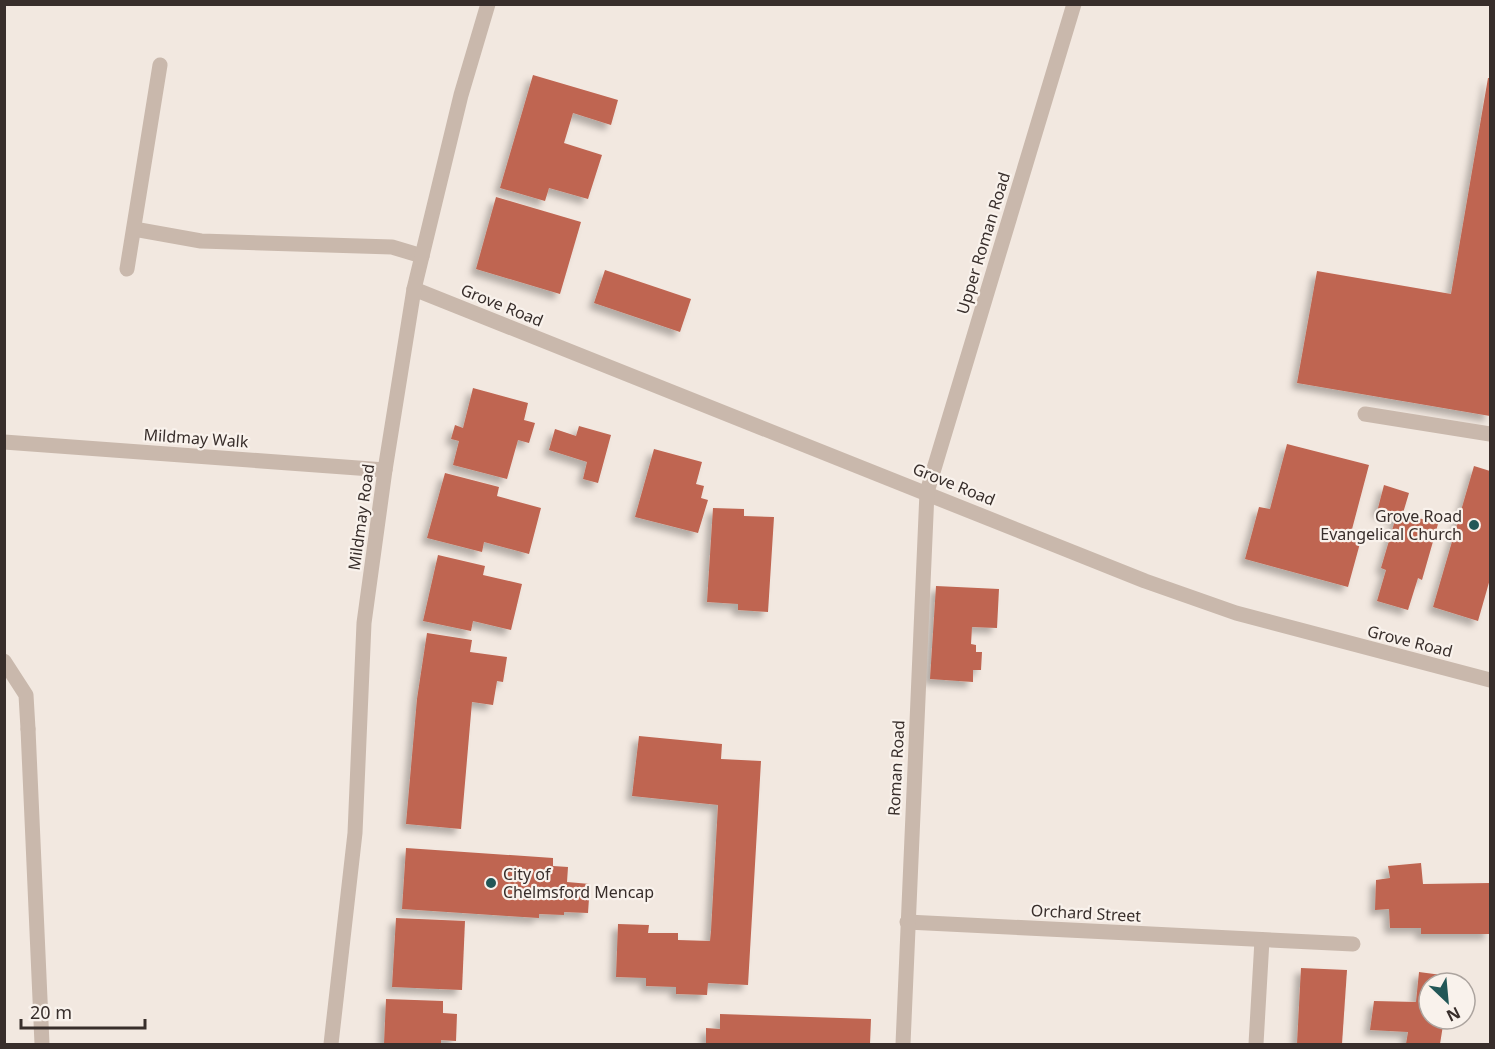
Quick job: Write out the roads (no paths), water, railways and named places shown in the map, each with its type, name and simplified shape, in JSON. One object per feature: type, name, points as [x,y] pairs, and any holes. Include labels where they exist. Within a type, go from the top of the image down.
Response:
[{"type":"street","name":"Mildmay Road","points":[[331,1044],[355,833],[364,623],[385,470],[414,290],[461,95],[488,4]]},
{"type":"street","name":"Upper Roman Road","points":[[927,492],[1074,4]]},
{"type":"street","points":[[127,269],[160,65]]},
{"type":"street","points":[[134,229],[201,241],[392,247],[422,256]]},
{"type":"street","name":"Grove Road","points":[[414,290],[927,492],[1145,581],[1236,613],[1491,680]]},
{"type":"street","points":[[1365,414],[1491,434]]},
{"type":"street","name":"Mildmay Walk","points":[[4,442],[385,470]]},
{"type":"street","name":"Roman Road","points":[[903,1044],[927,492]]},
{"type":"street","points":[[4,661],[26,695],[42,1044]]},
{"type":"street","name":"Orchard Street","points":[[908,922],[1353,944]]},
{"type":"street","points":[[1256,1044],[1263,940]]},
{"type":"place","name":"Grove Road Evangelical Church","points":[[1474,525]]},
{"type":"place","name":"City of Chelmsford Mencap","points":[[491,883]]}]
